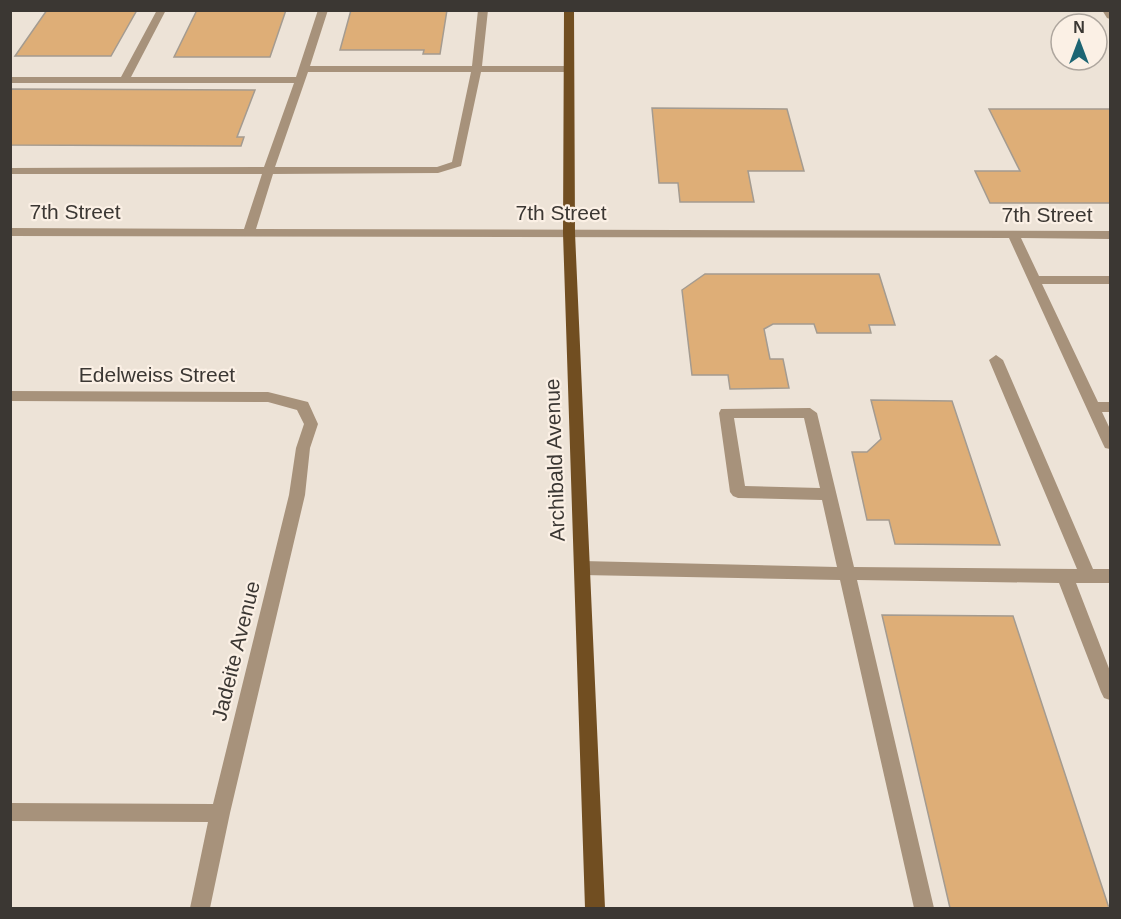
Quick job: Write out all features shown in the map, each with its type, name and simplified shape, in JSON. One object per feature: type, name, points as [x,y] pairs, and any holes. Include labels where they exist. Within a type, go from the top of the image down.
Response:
[{"type":"main road","name":"Archibald Avenue","points":[[569,10],[569,233],[595,909]]},
{"type":"street","points":[[124,80],[162,10]]},
{"type":"street","points":[[249,232],[267,171],[303,75],[323,10]]},
{"type":"street","points":[[10,171],[438,170],[457,164],[477,69],[483,10]]},
{"type":"street","points":[[1106,10],[1110,16]]},
{"type":"street","points":[[10,80],[124,80],[477,69],[569,69]]},
{"type":"street","name":"7th Street","points":[[10,232],[1110,235]]},
{"type":"street","points":[[1013,234],[1110,444]]},
{"type":"street","points":[[1034,280],[1110,280]]},
{"type":"street","points":[[996,360],[1088,576]]},
{"type":"street","name":"Edelweiss Street","points":[[10,396],[268,397],[303,406]]},
{"type":"street","name":"Jadeite Avenue","points":[[200,909],[220,813],[297,495],[303,448],[311,424],[303,406]]},
{"type":"street","points":[[1093,407],[1110,407]]},
{"type":"street","points":[[829,494],[738,492],[726,413],[810,413],[829,494],[846,573],[924,909]]},
{"type":"street","points":[[582,568],[1110,576]]},
{"type":"street","points":[[1065,576],[1110,692]]},
{"type":"street","points":[[10,812],[220,813]]},
{"type":"building","points":[[47,10],[137,10],[111,56],[15,56]]},
{"type":"building","points":[[197,10],[286,10],[270,57],[174,57]]},
{"type":"building","points":[[351,10],[447,10],[440,54],[423,54],[424,50],[340,50]]},
{"type":"building","points":[[10,89],[255,90],[237,137],[244,137],[241,146],[10,145]]},
{"type":"building","points":[[652,108],[787,109],[804,171],[748,171],[754,202],[680,202],[678,183],[659,183]]},
{"type":"building","points":[[989,109],[1110,109],[1110,203],[990,203],[975,171],[1020,171]]},
{"type":"building","points":[[705,274],[879,274],[895,325],[869,325],[871,333],[817,333],[814,324],[773,324],[764,329],[770,359],[783,359],[789,388],[730,389],[728,375],[692,375],[682,290]]},
{"type":"building","points":[[871,400],[952,401],[1000,545],[895,544],[889,520],[867,520],[852,452],[867,452],[881,439]]},
{"type":"building","points":[[882,615],[1013,616],[1109,908],[950,908]]}]
